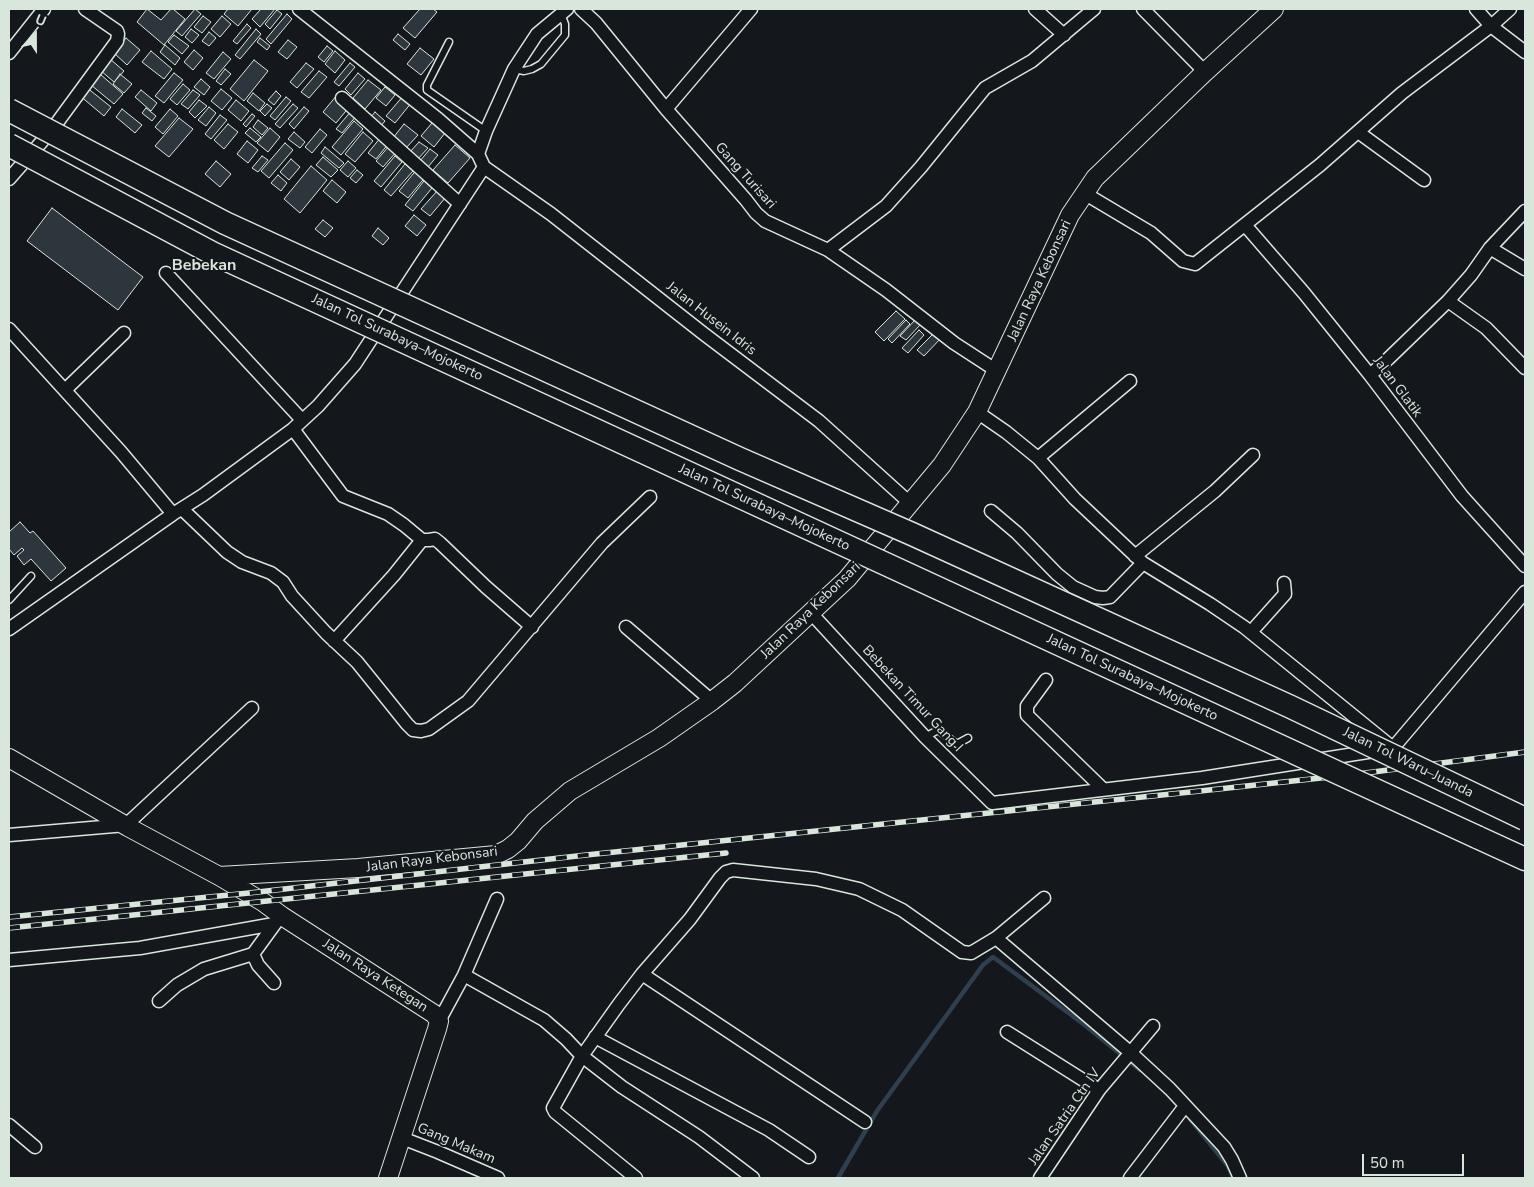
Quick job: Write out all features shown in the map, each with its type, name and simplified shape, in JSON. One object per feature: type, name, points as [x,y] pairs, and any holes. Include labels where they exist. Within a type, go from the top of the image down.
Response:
[{"type":"highway","points":[[9,110],[225,223],[740,459],[912,534],[1291,707],[1525,807]]},
{"type":"highway","name":"Jalan Tol Surabaya–Mojokerto","points":[[9,145],[221,257],[1525,860]]},
{"type":"highway","name":"Jalan Tol Waru–Juanda","points":[[1291,707],[1525,820]]},
{"type":"main road","name":"Jalan Raya Kebonsari","points":[[216,874],[358,868],[496,855],[508,850],[535,821],[570,791],[659,738],[735,683],[847,579],[912,504],[942,465],[977,412],[1070,215],[1095,178],[1205,72],[1274,9]]},
{"type":"main road","name":"Jalan Raya Ketegan","points":[[9,758],[263,902],[278,920],[434,1014],[439,1021],[388,1178]]},
{"type":"street","points":[[9,53],[44,9]]},
{"type":"street","points":[[9,179],[51,131],[117,41],[117,31],[84,9]]},
{"type":"street","points":[[10,625],[178,511],[298,424],[318,406],[355,364],[484,167],[478,154],[438,119],[299,9]]},
{"type":"street","name":"Gang Turisari","points":[[581,9],[596,23],[756,213],[766,221],[828,250],[886,290],[954,343],[998,371]]},
{"type":"street","points":[[666,108],[751,9]]},
{"type":"street","points":[[1035,9],[1064,35]]},
{"type":"street","points":[[828,250],[886,206],[921,167],[985,88],[1032,61],[1094,9]]},
{"type":"street","points":[[1143,9],[1205,72]]},
{"type":"street","points":[[1476,9],[1491,26],[1525,52]]},
{"type":"street","points":[[1084,193],[1144,229],[1183,262],[1195,264],[1320,165],[1402,92],[1491,26],[1510,9]]},
{"type":"street","points":[[478,154],[486,131],[514,69],[537,34],[561,11]]},
{"type":"street","points":[[342,98],[460,204]]},
{"type":"street","points":[[1358,132],[1424,180]]},
{"type":"street","name":"Jalan Husein Idris","points":[[484,167],[552,214],[704,334],[819,421],[912,504]]},
{"type":"street","points":[[1370,375],[1448,301],[1471,275],[1490,248],[1525,211]]},
{"type":"street","name":"Jalan Glatik","points":[[1245,225],[1304,293],[1370,375],[1462,496],[1525,566]]},
{"type":"street","points":[[1490,248],[1525,269]]},
{"type":"street","points":[[166,273],[298,424],[343,496],[388,514],[422,540],[435,539],[532,627]]},
{"type":"street","points":[[1448,301],[1486,328],[1525,368]]},
{"type":"street","points":[[9,329],[121,452],[178,511],[227,552],[242,562],[272,573],[283,582],[292,596],[334,641],[357,662],[413,730],[421,732],[429,729],[468,701],[602,544],[650,496]]},
{"type":"street","points":[[65,390],[124,333]]},
{"type":"street","points":[[1038,458],[1130,382]]},
{"type":"street","points":[[977,412],[1038,458],[1075,499],[1139,560],[1251,632],[1393,748]]},
{"type":"street","points":[[991,511],[1017,533],[1057,574],[1073,587],[1095,597],[1110,597],[1139,560],[1253,455]]},
{"type":"street","points":[[334,641],[394,576],[422,540]]},
{"type":"street","points":[[1251,632],[1285,594],[1284,583]]},
{"type":"street","points":[[1046,680],[1026,706],[1027,715],[1103,790],[1202,778],[1393,748],[1525,592]]},
{"type":"street","name":"Bebekan Timur Gang I","points":[[811,613],[925,737],[992,803],[1103,790]]},
{"type":"street","points":[[626,627],[712,701]]},
{"type":"street","points":[[9,835],[126,825],[252,708]]},
{"type":"street","points":[[636,1178],[555,1112],[553,1108],[582,1056],[595,1037],[642,974],[690,919],[726,872],[733,870],[816,879],[859,888],[902,910],[962,952],[971,953],[996,938],[1044,898]]},
{"type":"street","points":[[439,1021],[464,975],[497,899]]},
{"type":"street","points":[[159,1001],[177,985],[204,968],[253,954],[278,920]]},
{"type":"street","points":[[9,960],[140,948],[278,920]]},
{"type":"street","points":[[996,938],[1128,1057],[1170,1089],[1183,1108],[1224,1147],[1232,1160],[1235,1176]]},
{"type":"street","points":[[253,954],[258,965],[274,984]]},
{"type":"street","points":[[642,974],[865,1122]]},
{"type":"street","points":[[464,975],[544,1020],[582,1056],[622,1087],[699,1136],[753,1178]]},
{"type":"street","name":"Jalan Satria Ctn IV","points":[[1040,1178],[1100,1090],[1153,1026]]},
{"type":"street","points":[[1007,1032],[1100,1090]]},
{"type":"street","points":[[595,1037],[769,1130],[809,1157]]},
{"type":"street","points":[[1130,1178],[1183,1108]]},
{"type":"street","points":[[9,1125],[35,1147]]},
{"type":"street","name":"Gang Makam","points":[[402,1138],[498,1178]]},
{"type":"lane","points":[[514,69],[524,71],[541,64],[565,35],[566,24],[561,11]]},
{"type":"lane","points":[[449,42],[427,85],[427,90],[486,131]]},
{"type":"lane","points":[[9,600],[32,576]]},
{"type":"lane","points":[[925,737],[938,730],[957,744],[968,738]]},
{"type":"building","points":[[147,9],[161,20],[171,9],[185,19],[164,45],[137,22]]},
{"type":"building","points":[[195,9],[201,14],[182,36],[176,31]]},
{"type":"building","points":[[228,9],[252,9],[238,26],[224,14]]},
{"type":"building","points":[[261,9],[275,9],[260,27],[252,19]]},
{"type":"building","points":[[420,9],[433,9],[437,12],[415,38],[403,28]]},
{"type":"building","points":[[277,10],[282,14],[270,29],[265,24]]},
{"type":"building","points":[[287,14],[292,19],[271,44],[266,39]]},
{"type":"building","points":[[203,16],[211,22],[202,33],[194,27]]},
{"type":"building","points":[[222,16],[231,24],[220,37],[211,29]]},
{"type":"building","points":[[247,24],[251,28],[237,44],[233,41]]},
{"type":"building","points":[[191,29],[199,35],[192,43],[185,37]]},
{"type":"building","points":[[256,29],[261,34],[240,59],[235,55]]},
{"type":"building","points":[[209,32],[216,38],[209,46],[202,41]]},
{"type":"building","points":[[398,34],[410,44],[405,50],[393,40]]},
{"type":"building","points":[[174,35],[189,46],[182,54],[168,42]]},
{"type":"building","points":[[126,38],[140,50],[127,65],[114,53]]},
{"type":"building","points":[[260,38],[270,46],[267,50],[257,42]]},
{"type":"building","points":[[288,40],[297,47],[287,59],[278,52]]},
{"type":"building","points":[[165,45],[180,58],[175,65],[160,52]]},
{"type":"building","points":[[327,46],[333,51],[324,62],[318,57]]},
{"type":"building","points":[[420,48],[434,59],[421,75],[407,64]]},
{"type":"building","points":[[194,50],[203,58],[193,70],[184,62]]},
{"type":"building","points":[[151,51],[172,69],[164,79],[142,62]]},
{"type":"building","points":[[335,51],[345,60],[335,73],[325,64]]},
{"type":"building","points":[[223,52],[231,59],[214,79],[206,73]]},
{"type":"building","points":[[110,59],[124,71],[114,82],[100,70]]},
{"type":"building","points":[[254,60],[268,71],[244,101],[230,89]]},
{"type":"building","points":[[306,63],[314,69],[297,88],[290,82]]},
{"type":"building","points":[[350,63],[355,67],[339,86],[334,82]]},
{"type":"building","points":[[225,69],[231,74],[221,85],[216,81]]},
{"type":"building","points":[[319,71],[327,77],[309,98],[301,92]]},
{"type":"building","points":[[174,73],[183,80],[164,103],[155,96]]},
{"type":"building","points":[[358,73],[365,79],[351,95],[345,89]]},
{"type":"building","points":[[100,74],[123,94],[114,104],[91,85]]},
{"type":"building","points":[[120,74],[132,84],[124,93],[113,84]]},
{"type":"building","points":[[201,79],[210,87],[204,95],[194,87]]},
{"type":"building","points":[[368,80],[381,90],[365,109],[353,98]]},
{"type":"building","points":[[183,84],[190,90],[177,105],[170,99]]},
{"type":"building","points":[[86,87],[111,107],[104,116],[79,95]]},
{"type":"building","points":[[385,87],[395,95],[386,106],[376,98]]},
{"type":"building","points":[[221,89],[232,98],[222,110],[211,101]]},
{"type":"building","points":[[141,90],[157,103],[151,111],[135,97]]},
{"type":"building","points":[[193,90],[200,95],[188,109],[181,104]]},
{"type":"building","points":[[276,91],[281,96],[274,105],[268,100]]},
{"type":"building","points":[[253,93],[265,103],[259,111],[247,101]]},
{"type":"building","points":[[337,95],[350,106],[336,123],[323,112]]},
{"type":"building","points":[[404,95],[412,102],[395,123],[386,116]]},
{"type":"building","points":[[286,97],[291,101],[275,120],[270,116]]},
{"type":"building","points":[[199,100],[207,106],[195,118],[189,112]]},
{"type":"building","points":[[236,100],[249,111],[241,121],[228,110]]},
{"type":"building","points":[[267,104],[272,108],[265,116],[260,111]]},
{"type":"building","points":[[293,104],[298,108],[280,128],[275,124]]},
{"type":"building","points":[[209,107],[216,113],[206,126],[198,120]]},
{"type":"building","points":[[304,107],[309,111],[294,129],[289,124]]},
{"type":"building","points":[[146,108],[156,116],[152,121],[142,113]]},
{"type":"building","points":[[122,109],[142,125],[135,133],[116,117]]},
{"type":"building","points":[[170,109],[178,116],[163,134],[155,127]]},
{"type":"building","points":[[352,110],[357,115],[342,133],[336,129]]},
{"type":"building","points":[[375,112],[385,121],[380,127],[370,118]]},
{"type":"building","points":[[252,114],[255,116],[246,127],[243,124]]},
{"type":"building","points":[[220,115],[227,120],[211,139],[205,134]]},
{"type":"building","points":[[179,118],[193,129],[169,157],[155,146]]},
{"type":"building","points":[[258,120],[268,128],[262,135],[253,127]]},
{"type":"building","points":[[354,121],[363,129],[341,155],[332,147]]},
{"type":"building","points":[[432,123],[445,133],[434,147],[421,136]]},
{"type":"building","points":[[228,124],[238,132],[224,149],[214,140]]},
{"type":"building","points":[[404,124],[418,135],[406,148],[393,138]]},
{"type":"building","points":[[250,128],[261,137],[256,142],[245,133]]},
{"type":"building","points":[[270,128],[280,137],[268,152],[257,143]]},
{"type":"building","points":[[320,129],[327,135],[312,153],[305,147]]},
{"type":"building","points":[[294,132],[305,142],[300,148],[288,139]]},
{"type":"building","points":[[363,132],[373,141],[355,162],[345,154]]},
{"type":"building","points":[[381,137],[389,143],[376,159],[368,153]]},
{"type":"building","points":[[247,141],[258,150],[248,163],[237,154]]},
{"type":"building","points":[[419,142],[428,148],[417,160],[409,153]]},
{"type":"building","points":[[285,143],[293,150],[269,178],[261,171]]},
{"type":"building","points":[[390,145],[397,151],[383,167],[376,161]]},
{"type":"building","points":[[455,145],[470,158],[448,183],[433,170]]},
{"type":"building","points":[[325,147],[344,163],[339,168],[321,153]]},
{"type":"building","points":[[430,149],[438,155],[428,167],[420,161]]},
{"type":"building","points":[[262,156],[268,160],[258,172],[252,168]]},
{"type":"building","points":[[395,156],[402,162],[381,187],[374,181]]},
{"type":"building","points":[[323,157],[338,170],[331,177],[316,165]]},
{"type":"building","points":[[291,159],[300,167],[289,180],[280,172]]},
{"type":"building","points":[[216,161],[231,174],[220,187],[205,174]]},
{"type":"building","points":[[348,161],[356,168],[348,177],[340,170]]},
{"type":"building","points":[[405,164],[413,171],[391,196],[384,190]]},
{"type":"building","points":[[311,166],[327,180],[300,213],[284,199]]},
{"type":"building","points":[[418,168],[427,175],[408,198],[399,191]]},
{"type":"building","points":[[357,170],[363,175],[356,183],[350,178]]},
{"type":"building","points":[[278,175],[287,183],[281,191],[271,183]]},
{"type":"building","points":[[332,180],[346,192],[337,203],[323,191]]},
{"type":"building","points":[[424,181],[432,188],[413,211],[405,205]]},
{"type":"building","points":[[438,190],[446,197],[430,216],[421,209]]},
{"type":"building","points":[[52,208],[143,277],[118,310],[27,241]]},
{"type":"building","points":[[414,215],[426,225],[417,236],[405,226]]},
{"type":"building","points":[[323,220],[333,228],[325,237],[315,229]]},
{"type":"building","points":[[378,228],[389,238],[383,245],[372,236]]},
{"type":"building","points":[[896,311],[905,319],[884,341],[875,332]]},
{"type":"building","points":[[916,319],[921,324],[906,340],[900,336]]},
{"type":"building","points":[[906,320],[910,324],[892,343],[888,339]]},
{"type":"building","points":[[919,330],[924,335],[908,353],[902,348]]},
{"type":"building","points":[[936,331],[942,337],[924,356],[917,350]]},
{"type":"building","points":[[20,522],[30,533],[33,531],[66,568],[51,581],[31,559],[24,565],[17,556],[24,550],[22,548],[14,555],[9,549],[9,532]]},
{"type":"waterway","points":[[838,1178],[877,1111],[983,965],[993,957],[1086,1026],[1140,1070]]},
{"type":"waterway","points":[[1190,1119],[1228,1166],[1233,1178]]},
{"type":"railway","points":[[9,917],[1358,774],[1525,752]]},
{"type":"railway","points":[[9,928],[726,853]]},
{"type":"district","name":"Bebekan","points":[[204,266]]}]
